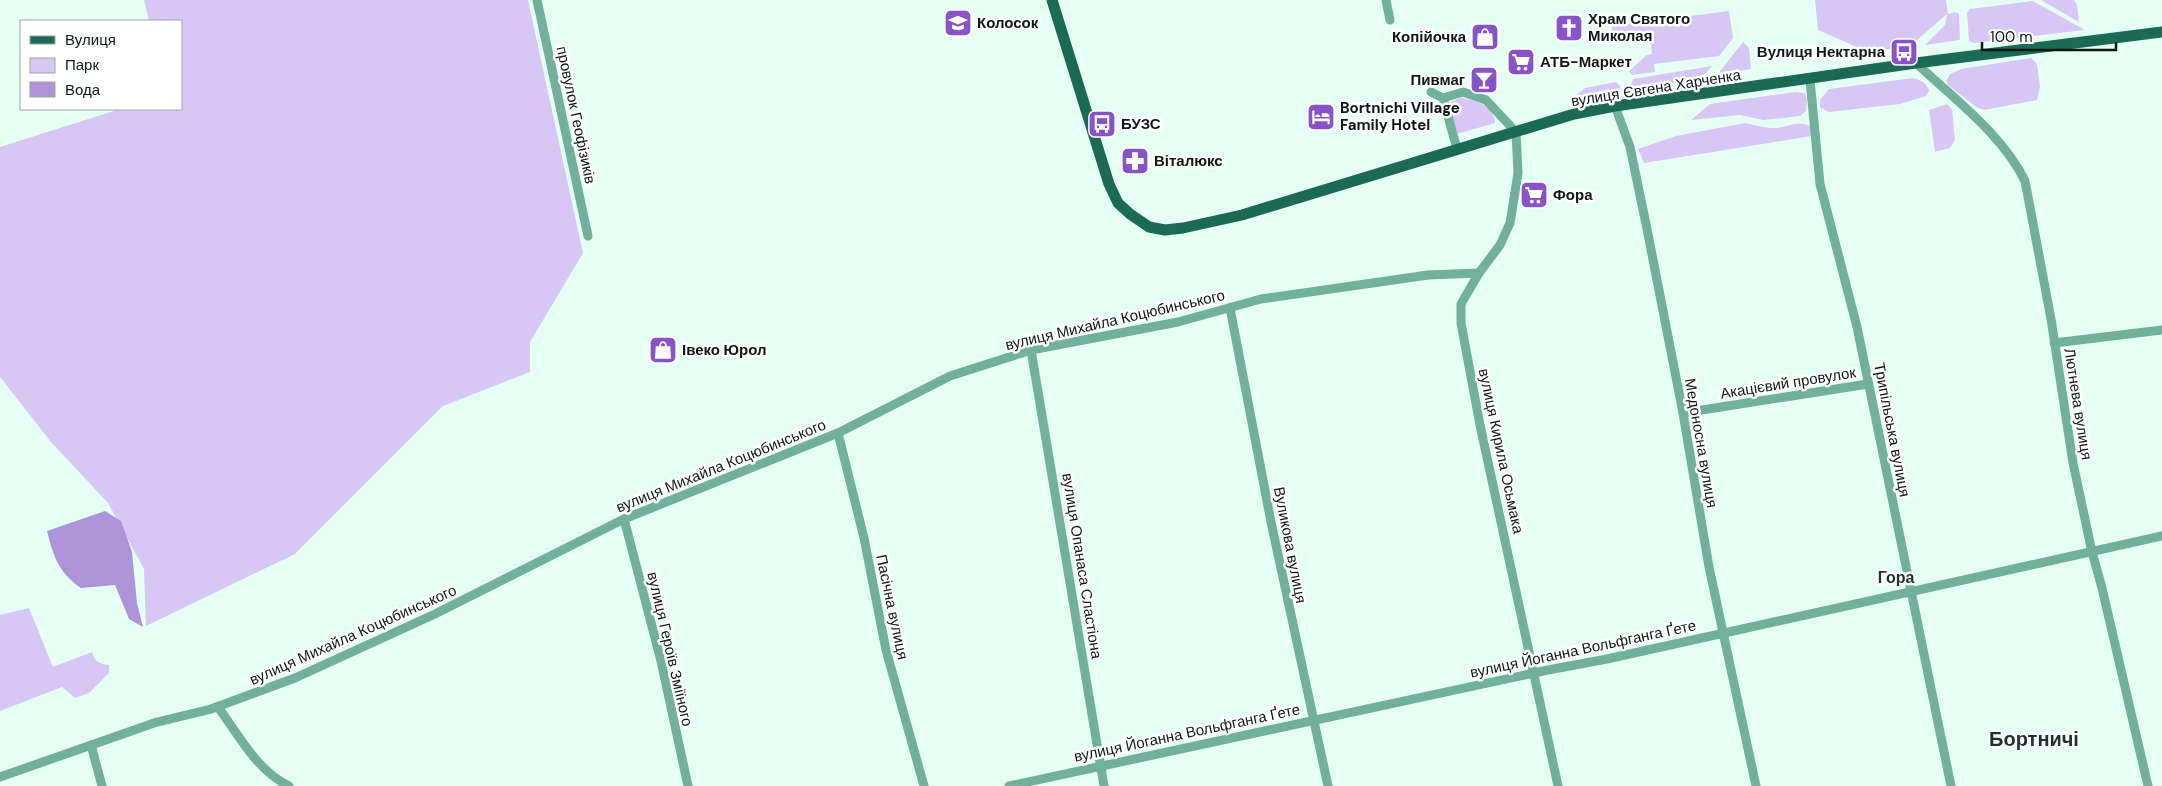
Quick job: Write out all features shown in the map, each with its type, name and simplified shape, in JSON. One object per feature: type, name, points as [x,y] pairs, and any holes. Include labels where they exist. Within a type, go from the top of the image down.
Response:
[{"type":"main road","name":"вулиця Євгена Харченка","points":[[1052,0],[1108,184],[1118,203],[1130,214],[1149,227],[1165,230],[1242,215],[1574,114],[1615,106],[1916,64],[2162,32]]},
{"type":"street","name":"провулок Геофізиків","points":[[537,0],[588,236]]},
{"type":"street","points":[[1386,0],[1390,20]]},
{"type":"street","name":"Лютнева вулиця","points":[[1916,64],[1970,112],[2003,147],[2019,168],[2025,181],[2054,343],[2073,464],[2148,786]]},
{"type":"street","name":"Трипільська вулиця","points":[[1810,80],[1820,184],[1857,327],[1951,786]]},
{"type":"street","points":[[1431,92],[1443,98],[1463,92],[1486,100],[1516,132]]},
{"type":"street","points":[[1443,98],[1457,149]]},
{"type":"street","name":"Медоносна вулиця","points":[[1615,106],[1630,147],[1683,413],[1709,567],[1756,786]]},
{"type":"street","name":"вулиця Кирила Осьмака","points":[[1516,132],[1518,173],[1510,223],[1500,245],[1479,273],[1461,304],[1461,324],[1480,425],[1558,786]]},
{"type":"street","name":"вулиця Михайла Коцюбинського","points":[[0,777],[157,722],[218,707],[295,678],[426,618],[624,519],[838,433],[950,376],[1031,350],[1127,333],[1261,299],[1418,276],[1479,273]]},
{"type":"street","name":"Вуликова вулиця","points":[[1230,308],[1271,522],[1328,786]]},
{"type":"street","points":[[2054,343],[2162,330]]},
{"type":"street","name":"вулиця Опанаса Сластіона","points":[[1031,350],[1104,786]]},
{"type":"street","name":"Акацієвий провулок","points":[[1683,413],[1868,384]]},
{"type":"street","name":"Пасічна вулиця","points":[[838,433],[864,538],[886,650],[924,786]]},
{"type":"street","name":"вулиця Героїв Зміїного","points":[[624,519],[661,661],[688,786]]},
{"type":"street","name":"вулиця Йоганна Вольфганга Ґете","points":[[1009,786],[1607,659],[2162,536]]},
{"type":"street","points":[[218,707],[261,765],[277,779],[289,786]]},
{"type":"street","points":[[92,745],[102,786]]},
{"type":"green space","points":[[144,0],[528,0],[583,253],[530,342],[530,372],[443,406],[295,554],[146,626],[144,569],[108,503],[51,442],[0,377],[0,147],[117,110],[182,110],[182,20],[149,20]]},
{"type":"green space","points":[[1815,0],[1946,0],[1948,14],[1955,12],[1959,14],[1960,40],[1925,45],[1945,25],[1947,14],[1910,46],[1868,52],[1818,30]]},
{"type":"green space","points":[[2041,0],[2074,0],[2077,5],[2079,22]]},
{"type":"green space","points":[[2033,1],[2085,30],[1974,43],[1969,41],[1967,13],[1970,9]]},
{"type":"green space","points":[[1729,11],[1733,38],[1719,56],[1654,64],[1655,72],[1632,75],[1629,71],[1647,55],[1652,54],[1650,36],[1613,40],[1612,26]]},
{"type":"green space","points":[[1743,42],[1749,48],[1751,69],[1717,75]]},
{"type":"green space","points":[[2031,58],[2037,64],[2040,87],[2037,100],[1984,110],[1976,107],[1948,85],[1946,81],[1950,74],[1961,69]]},
{"type":"green space","points":[[1712,66],[1701,78],[1628,90],[1627,86],[1632,83],[1633,79]]},
{"type":"green space","points":[[1913,78],[1927,86],[1929,91],[1926,96],[1900,104],[1829,112],[1820,107],[1820,100],[1829,89]]},
{"type":"green space","points":[[1616,82],[1620,86],[1621,92],[1570,100],[1585,88]]},
{"type":"green space","points":[[1795,92],[1805,93],[1807,101],[1806,111],[1800,116],[1763,120],[1740,115],[1691,120],[1710,104]]},
{"type":"green space","points":[[1460,98],[1483,104],[1491,112],[1495,123],[1457,134],[1448,103]]},
{"type":"green space","points":[[1947,104],[1952,109],[1955,140],[1950,148],[1935,152],[1929,110]]},
{"type":"green space","points":[[1745,123],[1774,128],[1797,123],[1805,124],[1810,126],[1812,136],[1644,163],[1638,149],[1676,136]]},
{"type":"green space","points":[[29,608],[53,667],[92,652],[98,662],[109,665],[109,673],[89,693],[75,698],[62,687],[0,711],[0,615]]},
{"type":"water","points":[[105,511],[121,521],[132,552],[137,603],[143,627],[129,619],[115,585],[81,588],[62,570],[52,548],[47,531]]},
{"type":"place","name":"Колосок","points":[[958,23]]},
{"type":"place","name":"Храм Святого Миколая","points":[[1569,28]]},
{"type":"place","name":"Копійочка","points":[[1485,37]]},
{"type":"place","name":"Вулиця Нектарна","points":[[1904,52]]},
{"type":"place","name":"АТБ-Маркет","points":[[1521,62]]},
{"type":"place","name":"Пивмаг","points":[[1484,80]]},
{"type":"place","name":"Bortnichi Village Family Hotel","points":[[1321,117]]},
{"type":"place","name":"БУЗС","points":[[1102,124]]},
{"type":"place","name":"Віталюкс","points":[[1135,161]]},
{"type":"place","name":"Фора","points":[[1534,195]]},
{"type":"place","name":"Івеко Юрол","points":[[663,350]]},
{"type":"district","name":"Гора","points":[[1896,577]]},
{"type":"district","name":"Бортничі","points":[[2034,739]]}]
